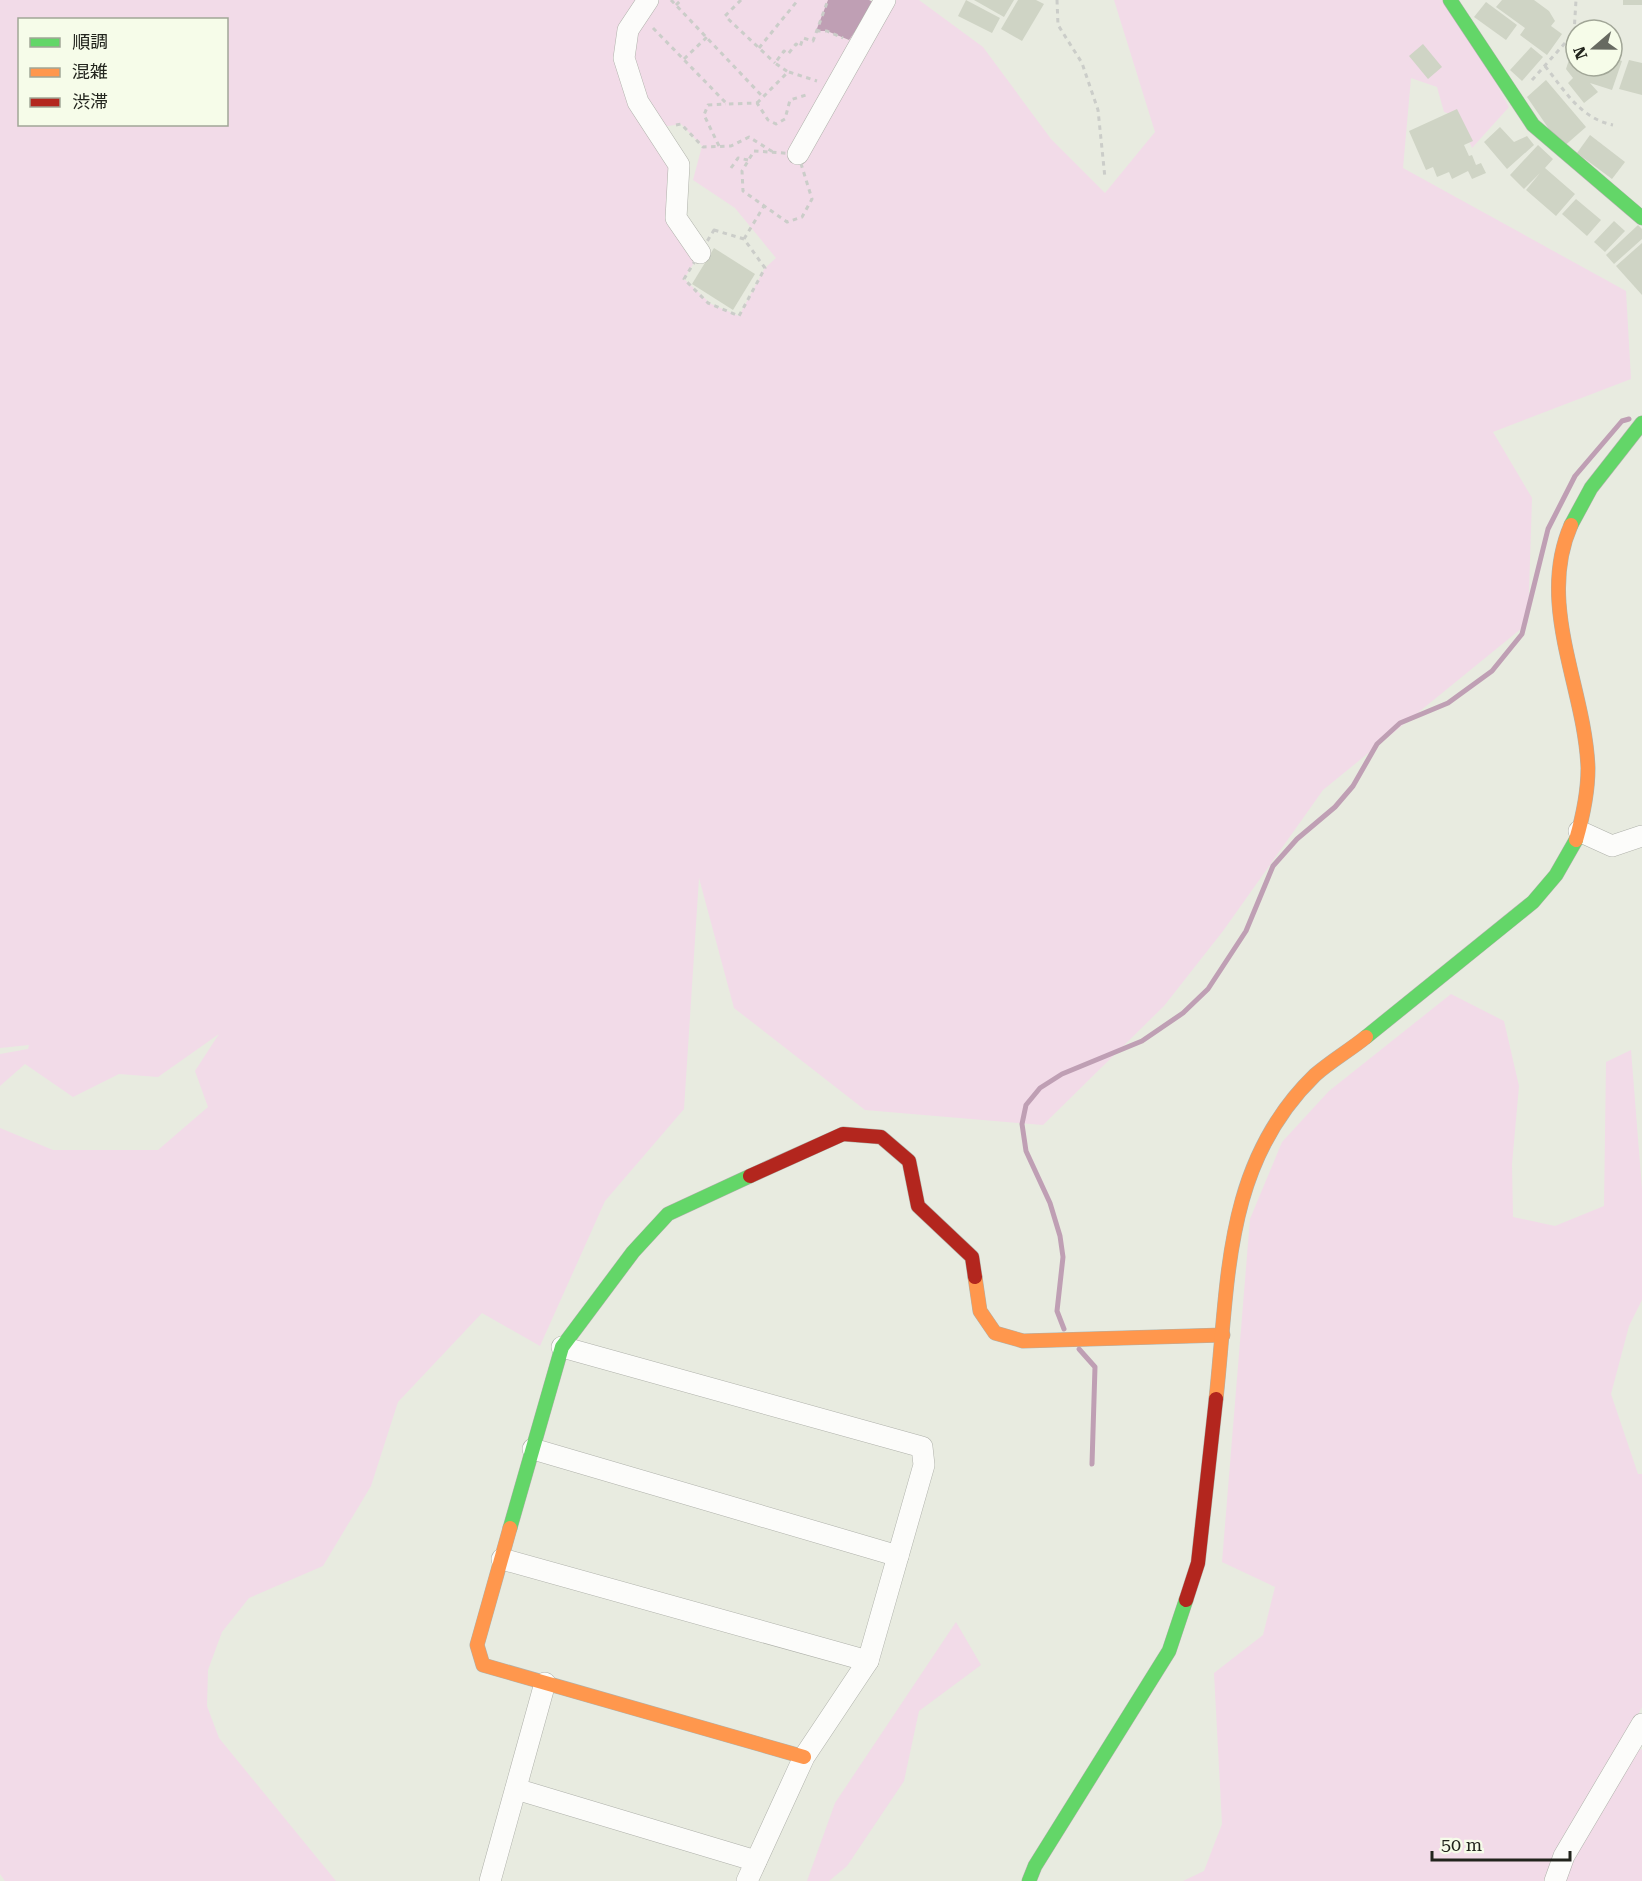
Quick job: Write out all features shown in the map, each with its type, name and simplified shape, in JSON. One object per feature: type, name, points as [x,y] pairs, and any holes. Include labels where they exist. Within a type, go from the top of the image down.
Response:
[{"type":"street","points":[[1450,0],[1533,125],[1642,218]]},
{"type":"street","points":[[798,154],[878,2]]},
{"type":"street","points":[[643,7],[628,30],[624,58],[638,102],[680,165],[676,218],[700,253]]},
{"type":"street","points":[[1029,1881],[1035,1866],[1169,1651],[1182,1615],[1198,1563],[1235,1223],[1248,1175],[1273,1130],[1310,1081],[1521,914],[1557,879],[1579,831],[1589,774],[1580,718],[1559,625],[1557,594],[1559,565],[1568,533],[1587,494],[1642,423]]},
{"type":"street","points":[[1579,831],[1612,846],[1642,836]]},
{"type":"street","points":[[804,1757],[483,1665],[477,1645],[562,1347],[633,1252],[668,1214],[843,1134],[881,1137],[909,1161],[918,1206],[972,1257],[980,1311],[995,1333],[1023,1341],[1223,1335]]},
{"type":"street","points":[[562,1347],[922,1447],[924,1465],[868,1661],[804,1757],[747,1881]]},
{"type":"street","points":[[533,1449],[898,1556]]},
{"type":"street","points":[[502,1559],[868,1661]]},
{"type":"street","points":[[490,1881],[546,1683]]},
{"type":"street","points":[[1555,1881],[1564,1856],[1642,1724]]},
{"type":"street","points":[[516,1789],[756,1861]]},
{"type":"path","points":[[671,0],[763,97]]},
{"type":"path","points":[[676,5],[681,0]]},
{"type":"path","points":[[741,0],[726,16],[775,63],[788,72],[832,93]]},
{"type":"path","points":[[759,48],[798,0]]},
{"type":"path","points":[[775,63],[784,51],[788,54],[796,44],[800,47],[803,38],[813,40],[828,0]]},
{"type":"path","points":[[1057,0],[1058,25],[1082,63],[1098,110],[1105,178]]},
{"type":"path","points":[[1515,99],[1574,33],[1576,0]]},
{"type":"path","points":[[643,7],[684,60],[727,104]]},
{"type":"path","points":[[684,60],[706,37]]},
{"type":"path","points":[[1545,66],[1580,110],[1597,122],[1613,125]]},
{"type":"path","points":[[719,146],[704,115],[708,105],[757,103],[788,72]]},
{"type":"path","points":[[757,103],[768,120],[776,124],[785,119],[790,100],[807,94],[832,93]]},
{"type":"path","points":[[655,128],[681,124],[702,147],[731,146],[749,137],[775,153]]},
{"type":"path","points":[[754,152],[798,154],[812,199],[802,217],[787,222],[743,191],[742,171],[754,152]]},
{"type":"path","points":[[731,168],[738,158],[748,160]]},
{"type":"path","points":[[744,239],[764,206]]},
{"type":"path","points":[[714,230],[744,239],[765,268],[739,316],[708,303],[684,279],[714,230]]},
{"type":"shaded area","points":[[0,0],[828,0],[817,31],[827,31],[848,40],[866,16],[885,0],[919,0],[983,47],[1051,139],[1105,193],[1155,132],[1114,0],[1450,0],[1509,107],[1472,148],[1459,117],[1444,112],[1437,87],[1411,78],[1403,168],[1626,291],[1631,379],[1493,432],[1532,498],[1528,623],[1323,790],[1223,931],[1164,1006],[1043,1125],[865,1110],[734,1008],[699,878],[684,1109],[605,1201],[540,1346],[482,1313],[398,1402],[371,1486],[323,1566],[249,1598],[222,1632],[208,1670],[207,1706],[219,1738],[336,1881],[5,1881],[0,1874],[0,1128],[53,1150],[158,1150],[208,1107],[195,1071],[219,1034],[158,1077],[119,1074],[73,1097],[25,1064],[0,1086],[0,1054],[28,1049],[29,1045],[0,1048]],"holes":[[[681,124],[702,146],[693,180],[735,208],[776,258],[765,268],[739,316],[711,304],[684,279],[700,253],[676,218],[679,165],[656,128]]]},
{"type":"shaded area","points":[[828,0],[869,0],[875,3],[849,40],[827,31],[816,31]]},
{"type":"shaded area","points":[[1451,994],[1504,1021],[1519,1086],[1512,1164],[1513,1217],[1555,1226],[1604,1206],[1606,1062],[1631,1050],[1642,1189],[1642,1300],[1629,1326],[1611,1394],[1638,1474],[1642,1474],[1642,1707],[1624,1741],[1642,1750],[1642,1881],[1183,1881],[1204,1871],[1222,1824],[1214,1673],[1263,1635],[1275,1587],[1222,1562],[1250,1219],[1282,1142],[1329,1091]]},
{"type":"shaded area","points":[[956,1622],[981,1665],[919,1711],[904,1781],[847,1866],[829,1881],[807,1881],[835,1803]]},
{"type":"building","points":[[966,0],[1000,18],[992,33],[958,16]]},
{"type":"building","points":[[974,0],[1014,0],[1004,17]]},
{"type":"building","points":[[1018,0],[1036,0],[1044,4],[1022,41],[1001,29]]},
{"type":"building","points":[[1502,0],[1534,0],[1549,11],[1555,21],[1551,26],[1562,34],[1547,55],[1520,35],[1525,28],[1496,7]]},
{"type":"building","points":[[1623,0],[1642,0],[1642,5],[1623,5]]},
{"type":"building","points":[[1486,2],[1517,25],[1506,40],[1474,17]]},
{"type":"building","points":[[1423,44],[1442,67],[1428,79],[1409,56]]},
{"type":"building","points":[[1531,47],[1543,57],[1522,81],[1510,70]]},
{"type":"building","points":[[1629,60],[1642,63],[1642,95],[1619,89]]},
{"type":"building","points":[[1573,78],[1616,78],[1612,90],[1590,83],[1598,92],[1584,103],[1568,83]]},
{"type":"building","points":[[1546,80],[1586,127],[1562,148],[1527,97]]},
{"type":"building","points":[[1457,109],[1473,141],[1464,145],[1476,165],[1481,163],[1486,173],[1472,179],[1468,171],[1452,179],[1449,172],[1437,177],[1433,167],[1426,170],[1409,131]]},
{"type":"building","points":[[1500,127],[1514,142],[1527,136],[1534,145],[1507,169],[1484,142]]},
{"type":"building","points":[[1590,135],[1625,162],[1612,179],[1577,153]]},
{"type":"building","points":[[1538,145],[1553,159],[1545,168],[1575,194],[1556,216],[1526,190],[1540,173],[1524,189],[1510,175]]},
{"type":"building","points":[[1576,199],[1601,220],[1587,236],[1562,214]]},
{"type":"building","points":[[1614,221],[1625,231],[1605,252],[1594,242]]},
{"type":"building","points":[[1638,225],[1642,229],[1642,239],[1614,264],[1606,255]]},
{"type":"building","points":[[1642,243],[1642,295],[1616,266]]},
{"type":"building","points":[[714,248],[755,274],[733,310],[692,284]]},
{"type":"waterway","points":[[1064,1329],[1057,1311],[1063,1257],[1060,1236],[1050,1203],[1026,1151],[1022,1124],[1026,1105],[1040,1088],[1062,1074],[1142,1041],[1183,1013],[1208,989],[1246,931],[1273,866],[1297,839],[1335,807],[1353,786],[1377,744],[1400,723],[1448,703],[1492,671],[1522,634],[1548,529],[1575,476],[1622,421],[1629,419]]},
{"type":"waterway","points":[[1079,1349],[1095,1367],[1092,1464]]},
{"type":"traffic: fast","points":[[1450,0],[1533,125],[1642,218]]},
{"type":"traffic: fast","points":[[1571,525],[1591,488],[1642,423]]},
{"type":"traffic: fast","points":[[1366,1037],[1533,902],[1556,875],[1576,840]]},
{"type":"traffic: fast","points":[[510,1528],[562,1347],[633,1252],[668,1214],[750,1176]]},
{"type":"traffic: fast","points":[[1029,1881],[1035,1866],[1169,1651],[1186,1600]]},
{"type":"traffic: slow","points":[[1571,525],[1562,555],[1558,585],[1560,616],[1585,738],[1588,768],[1585,805],[1576,840]]},
{"type":"traffic: slow","points":[[1216,1399],[1224,1311],[1236,1226],[1247,1186],[1263,1147],[1285,1110],[1315,1075],[1366,1037]]},
{"type":"traffic: slow","points":[[975,1277],[980,1311],[995,1333],[1023,1341],[1223,1335]]},
{"type":"traffic: slow","points":[[510,1528],[477,1645],[483,1665],[804,1757]]},
{"type":"traffic: jam","points":[[750,1176],[843,1134],[881,1137],[909,1161],[918,1206],[972,1257],[975,1277]]},
{"type":"traffic: jam","points":[[1186,1600],[1198,1563],[1216,1399]]}]
